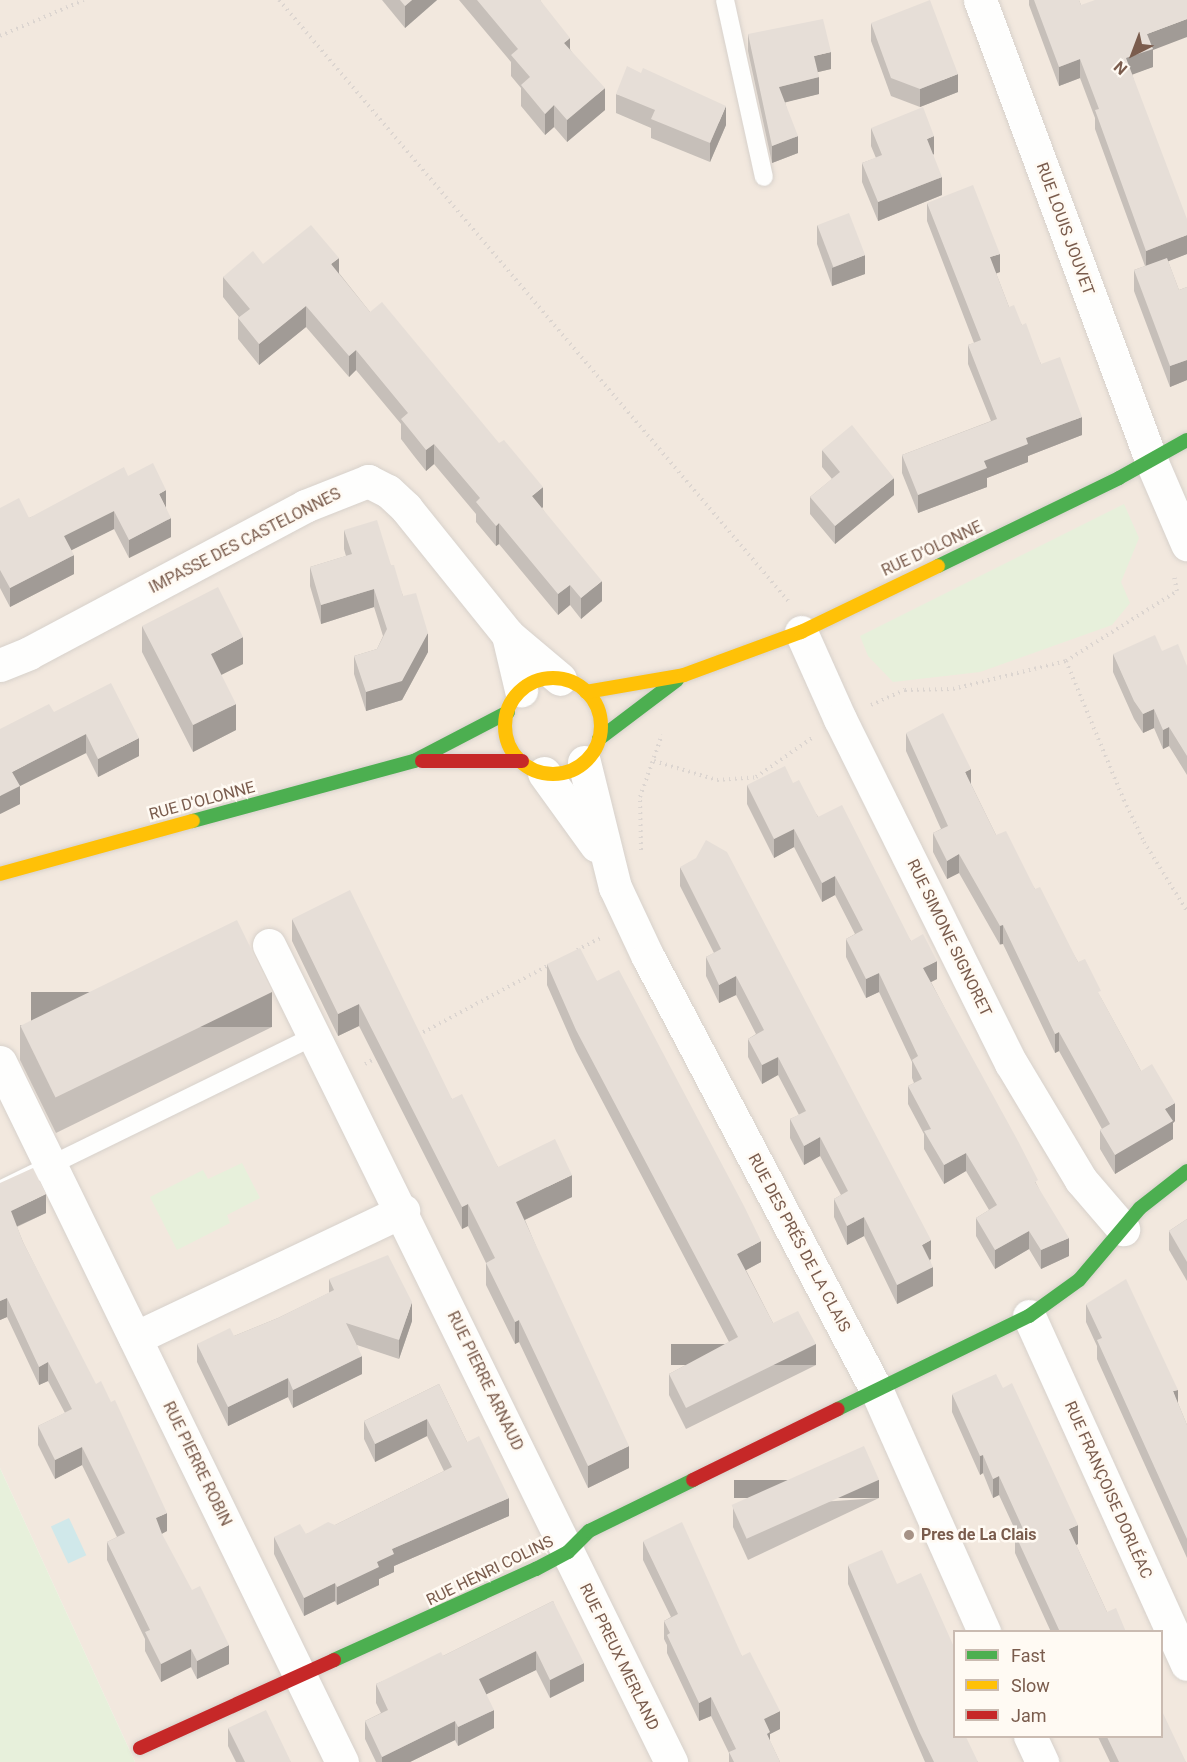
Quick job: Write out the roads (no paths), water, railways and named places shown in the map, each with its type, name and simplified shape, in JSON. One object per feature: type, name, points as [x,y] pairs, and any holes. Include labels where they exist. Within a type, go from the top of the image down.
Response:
[{"type":"street","name":"RUE LOUIS JOUVET","points":[[980,0],[1150,458],[1180,558]]},
{"type":"street","name":"RUE D'OLONNE","points":[[0,874],[414,761],[515,701],[534,682],[573,685],[684,675],[801,632],[1119,478],[1150,458],[1187,440]]},
{"type":"street","name":"IMPASSE DES CASTELONNES","points":[[0,665],[29,653],[305,506],[368,481],[388,491],[406,508],[508,635],[573,685]]},
{"type":"street","name":"RUE SIMONE SIGNORET","points":[[801,632],[840,719],[1011,1063],[1081,1180],[1123,1229]]},
{"type":"street","name":"IMPASSE DES CASTELONNES","points":[[508,635],[515,701]]},
{"type":"street","name":"RUE D'OLONNE","points":[[414,761],[533,767],[564,773],[684,675]]},
{"type":"street","points":[[573,685],[600,714],[592,750]]},
{"type":"street","points":[[515,701],[506,736],[533,767]]},
{"type":"street","name":"RUE DES PRÉS DE LA CLAIS","points":[[592,750],[610,873]]},
{"type":"street","name":"RUE DES PRÉS DE LA CLAIS","points":[[533,767],[610,873],[648,957],[876,1389],[983,1630]]},
{"type":"street","name":"RUE PIERRE ARNAUD","points":[[269,945],[403,1211],[568,1552]]},
{"type":"street","name":"RUE PIERRE ROBIN","points":[[0,1062],[342,1762]]},
{"type":"street","name":"RUE HENRI COLINS","points":[[140,1748],[277,1684],[302,1678],[568,1552],[589,1531],[1029,1316],[1079,1280],[1160,1188],[1187,1171]]},
{"type":"street","points":[[135,1338],[403,1211]]},
{"type":"street","name":"RUE FRANÇOISE DORLÉAC","points":[[1029,1316],[1187,1664]]},
{"type":"street","name":"RUE PREUX MERLAND","points":[[568,1552],[671,1762]]},
{"type":"street","points":[[1030,1738],[1042,1762]]},
{"type":"lane","points":[[725,0],[764,177]]},
{"type":"lane","points":[[0,1190],[314,1036]]},
{"type":"water","points":[[69,1518],[86,1555],[68,1564],[51,1526]]},
{"type":"place","name":"Pres de La Clais","points":[[909,1535]]}]
